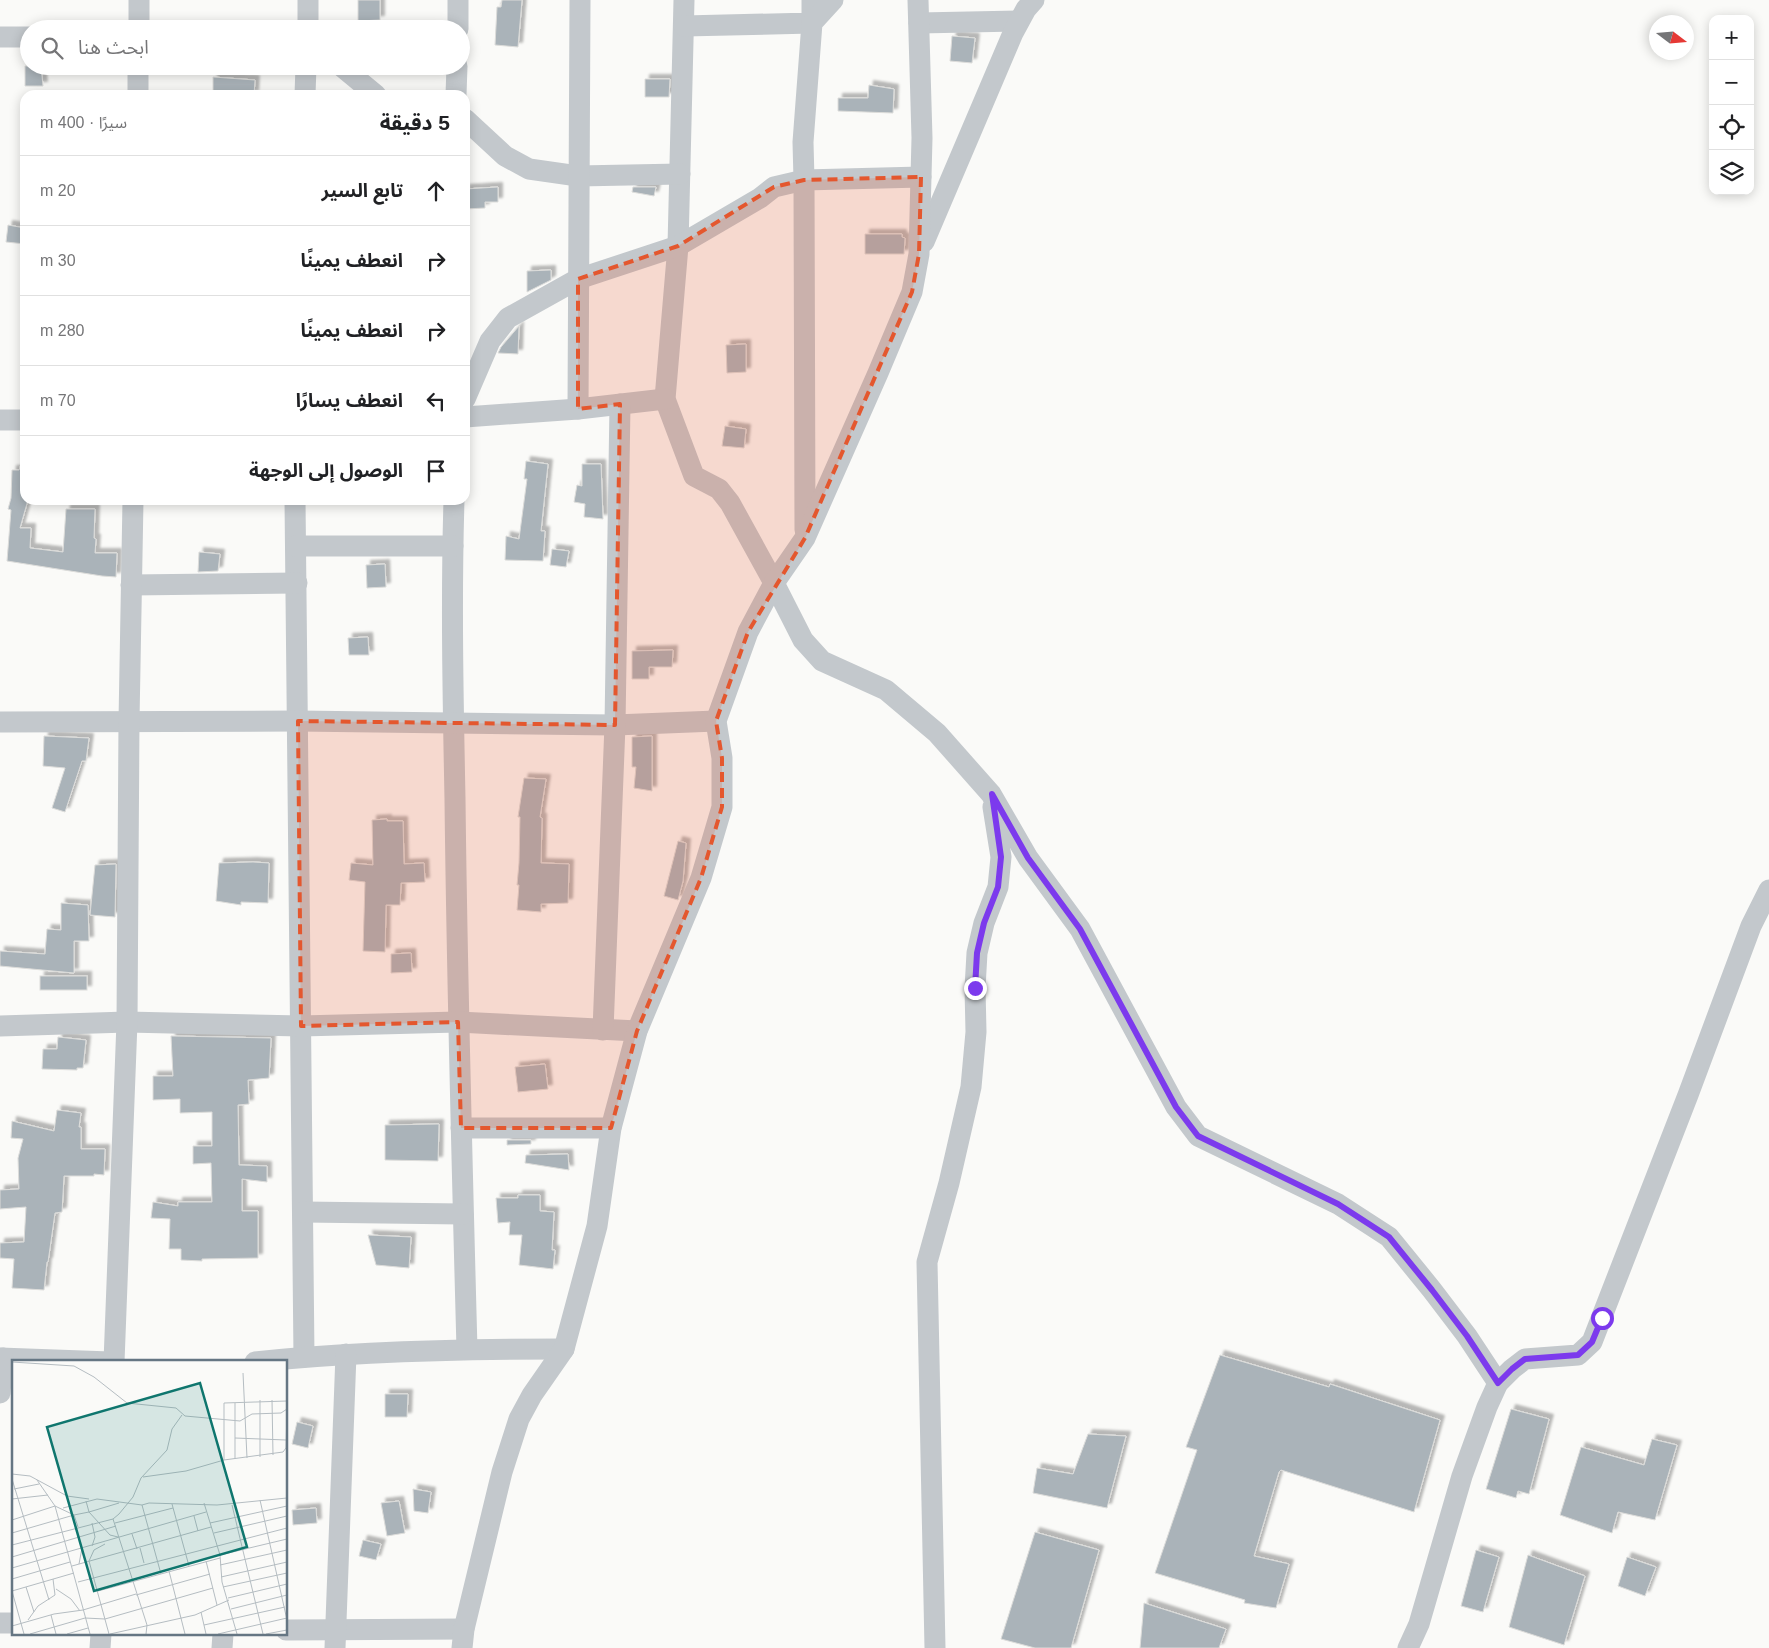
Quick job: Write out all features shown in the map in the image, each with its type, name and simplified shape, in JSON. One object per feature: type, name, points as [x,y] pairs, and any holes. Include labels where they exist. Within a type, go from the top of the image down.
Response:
[{"type":"street","points":[[139,0],[139,20]]},
{"type":"street","points":[[308,0],[308,20]]},
{"type":"street","points":[[578,409],[580,0]]},
{"type":"street","points":[[684,0],[678,246],[665,398],[694,476],[719,489],[730,503],[803,640],[822,661],[886,690],[937,733],[992,794],[1028,858],[1080,929],[1176,1107],[1198,1136],[1338,1204],[1389,1237],[1450,1313],[1498,1383]]},
{"type":"street","points":[[805,538],[803,142],[812,0]]},
{"type":"street","points":[[684,26],[812,23],[833,0]]},
{"type":"street","points":[[288,1630],[336,1639],[463,1639],[502,1472],[519,1418],[532,1395],[564,1349],[597,1226],[611,1128],[637,1032],[701,878],[722,807],[722,758],[716,721],[748,632],[774,583],[805,538],[912,292],[919,254],[922,138],[918,0]]},
{"type":"street","points":[[919,254],[1019,21],[1034,0]]},
{"type":"street","points":[[457,1],[458,20]]},
{"type":"street","points":[[918,23],[1019,21]]},
{"type":"street","points":[[0,38],[20,37]]},
{"type":"street","points":[[138,75],[138,90]]},
{"type":"street","points":[[305,90],[306,75]]},
{"type":"street","points":[[352,75],[370,90]]},
{"type":"street","points":[[456,90],[457,75]]},
{"type":"street","points":[[470,124],[505,156],[529,169],[578,176],[680,174]]},
{"type":"street","points":[[470,387],[490,341],[508,318],[578,279],[678,246],[760,198],[774,187],[804,180],[921,177]]},
{"type":"street","points":[[470,417],[578,409],[665,398]]},
{"type":"street","points":[[603,1030],[614,725],[620,404]]},
{"type":"street","points":[[0,420],[20,420]]},
{"type":"street","points":[[114,1360],[127,1022],[133,505]]},
{"type":"street","points":[[295,505],[304,1357]]},
{"type":"street","points":[[454,505],[454,722],[458,1022],[467,1348]]},
{"type":"street","points":[[296,546],[453,546]]},
{"type":"street","points":[[131,585],[297,583]]},
{"type":"street","points":[[0,722],[298,721],[614,725],[716,721]]},
{"type":"street","points":[[935,1648],[928,1262],[971,1086],[976,1032],[975,988],[977,953],[984,923],[998,887],[1001,857],[992,794]]},
{"type":"street","points":[[1408,1648],[1418,1624],[1462,1476],[1487,1407],[1498,1383],[1525,1359],[1578,1355],[1592,1342],[1688,1096],[1751,926],[1769,890]]},
{"type":"street","points":[[0,1026],[127,1022],[301,1026],[458,1022],[637,1032]]},
{"type":"street","points":[[461,1128],[611,1128]]},
{"type":"street","points":[[303,1212],[463,1214]]},
{"type":"street","points":[[274,1360],[346,1354],[467,1348],[564,1349]]},
{"type":"street","points":[[336,1639],[346,1354]]},
{"type":"street","points":[[0,1393],[1,1358],[56,1360]]},
{"type":"highlighted area","points":[[921,177],[919,254],[912,292],[805,538],[748,632],[716,721],[722,758],[722,807],[701,878],[637,1031],[611,1128],[461,1128],[458,1022],[301,1026],[298,721],[615,725],[620,404],[578,409],[578,279],[678,246],[774,187],[804,180]]},
{"type":"building","points":[[358,0],[380,0],[380,20],[358,20]]},
{"type":"building","points":[[502,0],[522,0],[518,47],[495,45],[497,7],[501,7]]},
{"type":"building","points":[[952,36],[975,38],[972,63],[950,61]]},
{"type":"building","points":[[25,75],[42,75],[43,86],[25,86]]},
{"type":"building","points":[[213,77],[255,80],[254,90],[213,90]]},
{"type":"building","points":[[645,79],[670,79],[669,97],[645,97]]},
{"type":"building","points":[[869,85],[894,89],[893,113],[838,111],[838,98],[868,98]]},
{"type":"building","points":[[498,187],[498,202],[485,202],[485,208],[470,209],[470,189]]},
{"type":"building","points":[[633,187],[656,187],[654,196],[632,192]]},
{"type":"building","points":[[8,225],[20,227],[20,243],[6,242]]},
{"type":"building","points":[[865,234],[902,234],[902,237],[905,238],[904,254],[865,254]]},
{"type":"building","points":[[551,270],[551,280],[527,292],[527,271]]},
{"type":"building","points":[[519,326],[518,354],[498,353],[501,347]]},
{"type":"building","points":[[746,344],[746,372],[727,373],[726,345]]},
{"type":"building","points":[[725,426],[746,429],[744,448],[722,446]]},
{"type":"building","points":[[526,461],[548,464],[541,531],[545,531],[543,561],[505,560],[506,536],[519,539],[527,479],[524,479]]},
{"type":"building","points":[[582,464],[601,464],[603,519],[584,517],[585,504],[574,502],[577,485],[582,486]]},
{"type":"building","points":[[20,468],[20,505],[27,505],[20,528],[31,528],[30,548],[63,552],[66,509],[95,509],[95,553],[117,553],[116,577],[7,561],[11,510],[8,509],[11,498],[12,470],[19,470]]},
{"type":"building","points":[[552,549],[569,551],[566,567],[550,565]]},
{"type":"building","points":[[199,552],[220,554],[218,571],[198,572]]},
{"type":"building","points":[[385,564],[386,587],[367,588],[366,565]]},
{"type":"building","points":[[368,637],[369,655],[349,655],[348,638]]},
{"type":"building","points":[[673,650],[672,667],[649,667],[649,679],[632,679],[632,651]]},
{"type":"building","points":[[44,736],[89,738],[86,761],[82,761],[65,812],[52,808],[65,768],[43,766]]},
{"type":"building","points":[[652,736],[652,791],[634,788],[636,767],[632,767],[632,737]]},
{"type":"building","points":[[524,778],[546,779],[540,817],[542,818],[541,863],[569,864],[568,903],[541,904],[541,912],[517,910],[520,817],[518,817]]},
{"type":"building","points":[[387,819],[387,821],[403,821],[404,864],[424,863],[425,882],[401,883],[400,905],[386,905],[385,952],[363,951],[365,882],[349,880],[351,863],[373,865],[372,820]]},
{"type":"building","points":[[678,841],[686,843],[683,881],[678,900],[664,896]]},
{"type":"building","points":[[219,863],[269,863],[268,903],[241,902],[241,905],[216,901]]},
{"type":"building","points":[[116,864],[115,917],[90,915],[95,865]]},
{"type":"building","points":[[61,903],[88,905],[89,941],[74,941],[74,973],[0,966],[0,951],[45,954],[47,929],[61,930]]},
{"type":"building","points":[[411,953],[412,972],[391,973],[391,954]]},
{"type":"building","points":[[40,976],[87,976],[87,990],[40,990]]},
{"type":"building","points":[[171,1036],[271,1038],[269,1078],[248,1080],[249,1104],[238,1105],[239,1165],[267,1166],[267,1182],[242,1179],[242,1211],[258,1211],[258,1258],[202,1259],[202,1261],[181,1260],[181,1249],[169,1249],[170,1219],[151,1218],[153,1202],[178,1206],[178,1202],[212,1202],[211,1163],[193,1164],[193,1146],[212,1146],[212,1112],[180,1113],[180,1099],[153,1100],[153,1076],[173,1076]]},
{"type":"building","points":[[58,1037],[86,1040],[83,1068],[77,1068],[77,1070],[42,1069],[43,1049],[57,1049]]},
{"type":"building","points":[[545,1064],[548,1089],[518,1092],[515,1067]]},
{"type":"building","points":[[57,1110],[81,1113],[79,1127],[81,1127],[81,1149],[105,1149],[104,1175],[64,1176],[62,1212],[55,1213],[44,1290],[12,1288],[14,1259],[0,1258],[0,1243],[24,1242],[26,1207],[0,1209],[0,1190],[19,1189],[18,1158],[23,1139],[11,1138],[12,1121],[54,1131]]},
{"type":"building","points":[[439,1124],[438,1161],[385,1160],[385,1125]]},
{"type":"building","points":[[507,1140],[531,1140],[531,1144],[507,1145]]},
{"type":"building","points":[[568,1154],[569,1170],[525,1163],[526,1155]]},
{"type":"building","points":[[518,1195],[540,1195],[540,1211],[554,1212],[552,1250],[555,1250],[553,1269],[519,1265],[522,1235],[509,1235],[510,1222],[498,1223],[496,1198],[518,1198]]},
{"type":"building","points":[[368,1235],[411,1237],[409,1268],[376,1265]]},
{"type":"building","points":[[1220,1355],[1329,1387],[1330,1384],[1440,1420],[1414,1512],[1281,1470],[1279,1472],[1254,1556],[1289,1564],[1276,1608],[1244,1603],[1245,1600],[1155,1573],[1197,1450],[1186,1447]]},
{"type":"building","points":[[385,1394],[408,1394],[407,1417],[385,1417]]},
{"type":"building","points":[[1511,1409],[1549,1419],[1529,1494],[1518,1491],[1516,1498],[1486,1489]]},
{"type":"building","points":[[297,1422],[313,1426],[308,1448],[292,1444]]},
{"type":"building","points":[[1088,1434],[1126,1436],[1107,1508],[1033,1493],[1037,1468],[1073,1474]]},
{"type":"building","points":[[1652,1439],[1677,1445],[1655,1520],[1618,1512],[1612,1533],[1560,1515],[1581,1447],[1644,1465]]},
{"type":"building","points":[[413,1489],[431,1492],[428,1513],[414,1511]]},
{"type":"building","points":[[399,1501],[405,1533],[387,1536],[381,1503]]},
{"type":"building","points":[[316,1508],[317,1523],[293,1525],[292,1510]]},
{"type":"building","points":[[1035,1532],[1099,1550],[1071,1648],[1035,1648],[1001,1639]]},
{"type":"building","points":[[363,1540],[381,1544],[376,1560],[359,1556]]},
{"type":"building","points":[[1476,1550],[1499,1557],[1483,1612],[1461,1606]]},
{"type":"building","points":[[1528,1555],[1585,1576],[1564,1645],[1509,1627]]},
{"type":"building","points":[[1627,1557],[1656,1567],[1645,1596],[1618,1586]]},
{"type":"building","points":[[1144,1603],[1226,1629],[1219,1648],[1140,1648]]},
{"type":"route","points":[[975,988],[977,953],[984,923],[998,887],[1001,857],[992,794],[1028,858],[1080,929],[1176,1107],[1198,1136],[1338,1204],[1389,1237],[1467,1336],[1498,1383],[1525,1359],[1578,1355],[1592,1342],[1602,1318]]}]
